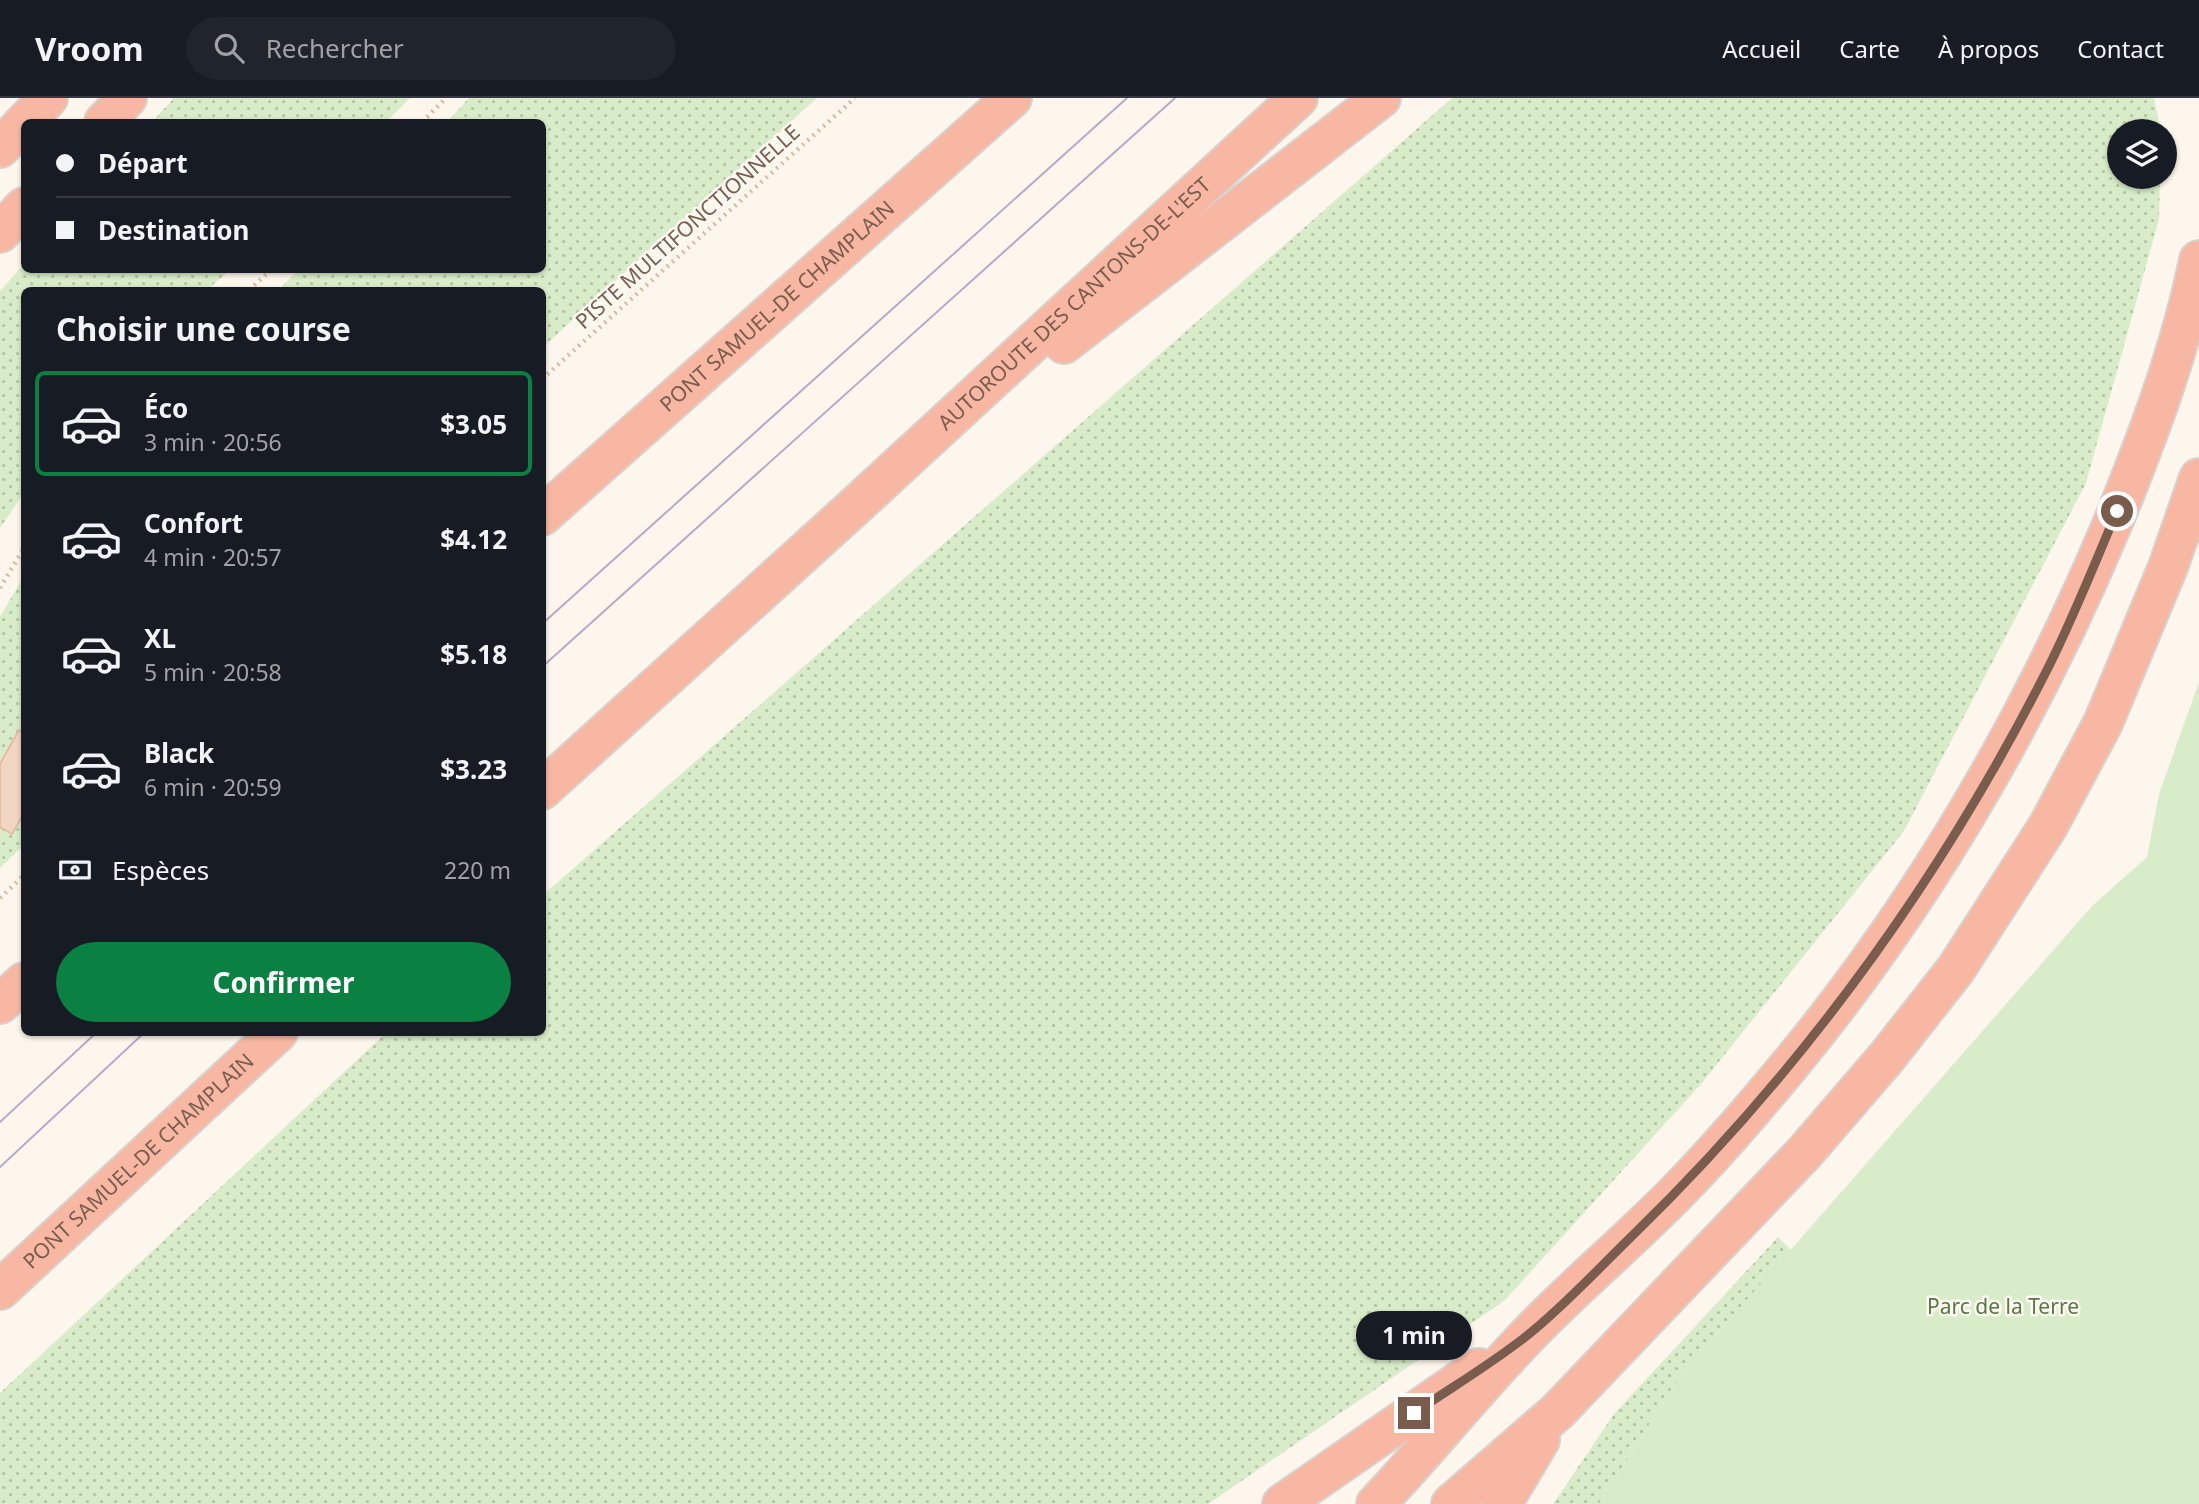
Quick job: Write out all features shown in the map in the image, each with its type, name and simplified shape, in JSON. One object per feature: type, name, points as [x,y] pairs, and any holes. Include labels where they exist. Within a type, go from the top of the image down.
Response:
[{"type":"highway","points":[[29,119],[48,98]]},
{"type":"highway","points":[[107,119],[127,98]]},
{"type":"highway","name":"PONT SAMUEL-DE CHAMPLAIN","points":[[546,512],[1012,98]]},
{"type":"highway","name":"AUTOROUTE DES CANTONS-DE-L'EST","points":[[852,509],[1298,98]]},
{"type":"highway","points":[[546,786],[852,509],[1381,98]]},
{"type":"highway","points":[[0,148],[21,127]]},
{"type":"highway","points":[[1376,1504],[1529,1334],[1683,1186],[1756,1105],[1874,954],[1960,825],[2044,675],[2100,554],[2162,391],[2199,260]]},
{"type":"highway","points":[[1451,1504],[1558,1411],[1805,1152],[1886,1058],[1956,969],[2034,849],[2103,723],[2159,591],[2199,478]]},
{"type":"highway","points":[[0,1004],[21,985]]},
{"type":"highway","name":"PONT SAMUEL-DE CHAMPLAIN","points":[[0,1290],[274,1036]]},
{"type":"highway","points":[[1282,1504],[1529,1334]]},
{"type":"highway","points":[[1502,1504],[1558,1411]]},
{"type":"path","points":[[425,119],[446,98]]},
{"type":"path","name":"PISTE MULTIFONCTIONNELLE","points":[[546,375],[855,98]]},
{"type":"path","points":[[252,287],[268,273]]},
{"type":"path","points":[[0,588],[21,553]]},
{"type":"path","points":[[0,898],[21,878]]},
{"type":"green space","points":[[174,98],[410,98],[389,119],[155,119]]},
{"type":"green space","points":[[469,98],[817,98],[546,344],[546,287],[281,287],[296,273],[546,273],[546,119],[450,119]]},
{"type":"green space","points":[[1452,98],[2154,98],[2158,119],[2107,119],[2107,189],[2160,189],[2159,219],[2086,483],[1904,831],[1701,1084],[1504,1301],[1208,1504],[0,1504],[0,1393],[383,1036],[546,1036],[546,892]]},
{"type":"green space","points":[[21,267],[21,273],[227,273],[210,287],[21,287],[21,497],[0,528],[0,291]]},
{"type":"green space","points":[[21,581],[21,848],[0,868],[0,617]]},
{"type":"green space","name":"Parc de la Terre","points":[[2199,682],[2199,1504],[1599,1504],[1680,1376],[2092,906],[2147,857],[2159,794]]},
{"type":"green space","points":[[1778,1237],[1791,1250],[1680,1376],[1599,1504],[1553,1504],[1614,1414]]},
{"type":"building","points":[[19,730],[21,818],[12,834],[0,827],[0,764]]},
{"type":"tram line","points":[[546,620],[1127,98]]},
{"type":"tram line","points":[[546,663],[1175,98]]},
{"type":"tram line","points":[[0,1122],[93,1036]]},
{"type":"tram line","points":[[0,1167],[141,1036]]},
{"type":"route","points":[[1414,1413],[1529,1334],[1595,1272],[1683,1186],[1773,1085],[1820,1027],[1902,915],[1974,802],[2050,664],[2117,511]]}]
